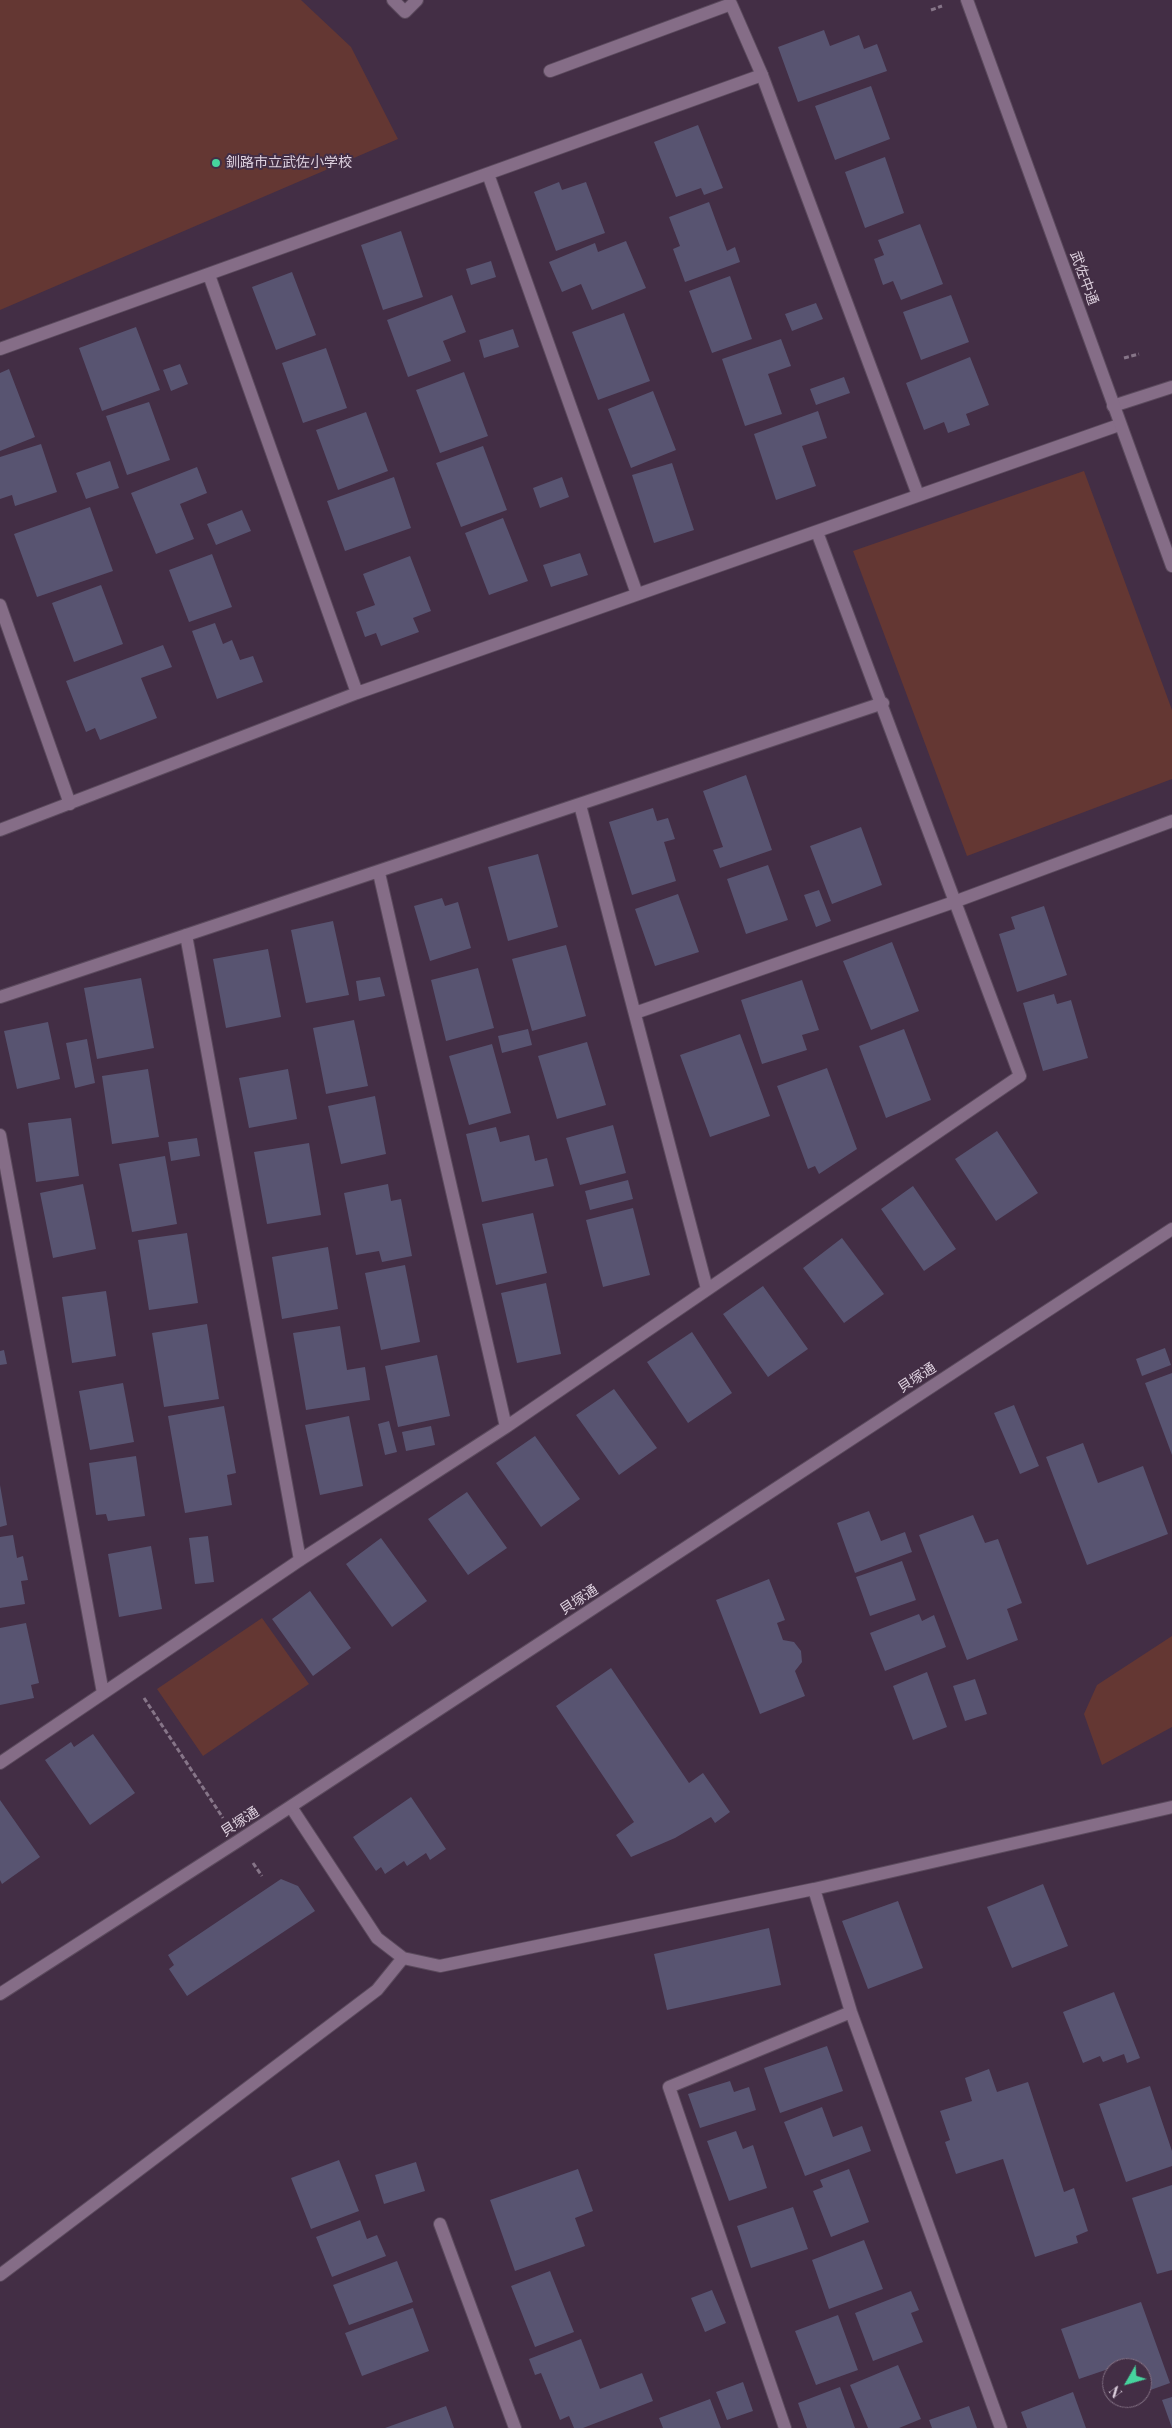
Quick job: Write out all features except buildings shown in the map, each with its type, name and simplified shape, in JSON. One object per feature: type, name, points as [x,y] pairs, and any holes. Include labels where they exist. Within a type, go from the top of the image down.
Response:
[{"type":"street","points":[[393,0],[405,12],[417,0]]},
{"type":"street","name":"武佐中通","points":[[967,0],[1172,566]]},
{"type":"street","points":[[550,71],[730,2],[762,75],[918,495]]},
{"type":"street","points":[[0,349],[762,75]]},
{"type":"street","points":[[488,174],[637,594]]},
{"type":"street","points":[[209,275],[357,693]]},
{"type":"street","points":[[1113,406],[1172,387]]},
{"type":"street","points":[[0,830],[357,693],[1119,424]]},
{"type":"street","points":[[0,1763],[300,1560],[506,1426],[1020,1076],[954,902],[883,703],[817,532]]},
{"type":"street","points":[[0,605],[70,804]]},
{"type":"street","points":[[0,998],[186,935],[379,873],[883,703]]},
{"type":"street","points":[[580,805],[707,1289]]},
{"type":"street","points":[[635,1013],[954,902],[1172,821]]},
{"type":"street","points":[[379,873],[506,1426]]},
{"type":"street","points":[[186,935],[300,1560]]},
{"type":"street","points":[[0,1135],[103,1693]]},
{"type":"street","name":"貝塚通","points":[[0,1994],[291,1807],[1172,1229]]},
{"type":"street","points":[[291,1807],[377,1938],[403,1958],[440,1966],[814,1888],[1172,1807]]},
{"type":"street","points":[[814,1888],[851,2012],[1001,2428]]},
{"type":"street","points":[[0,2275],[377,1990],[403,1958]]},
{"type":"street","points":[[785,2428],[669,2087],[851,2012]]},
{"type":"street","points":[[440,2224],[515,2428]]},
{"type":"path","points":[[128,1675],[262,1876]]},
{"type":"shaded area","points":[[0,0],[301,0],[351,47],[398,139],[0,310]]},
{"type":"shaded area","points":[[1084,471],[1172,710],[1172,779],[967,856],[853,551]]},
{"type":"shaded area","points":[[262,1618],[309,1684],[203,1756],[157,1689]]},
{"type":"shaded area","points":[[1172,1636],[1172,1727],[1102,1765],[1084,1714],[1097,1685]]},
{"type":"place","name":"釧路市立武佐小学校","points":[[216,163]]}]
